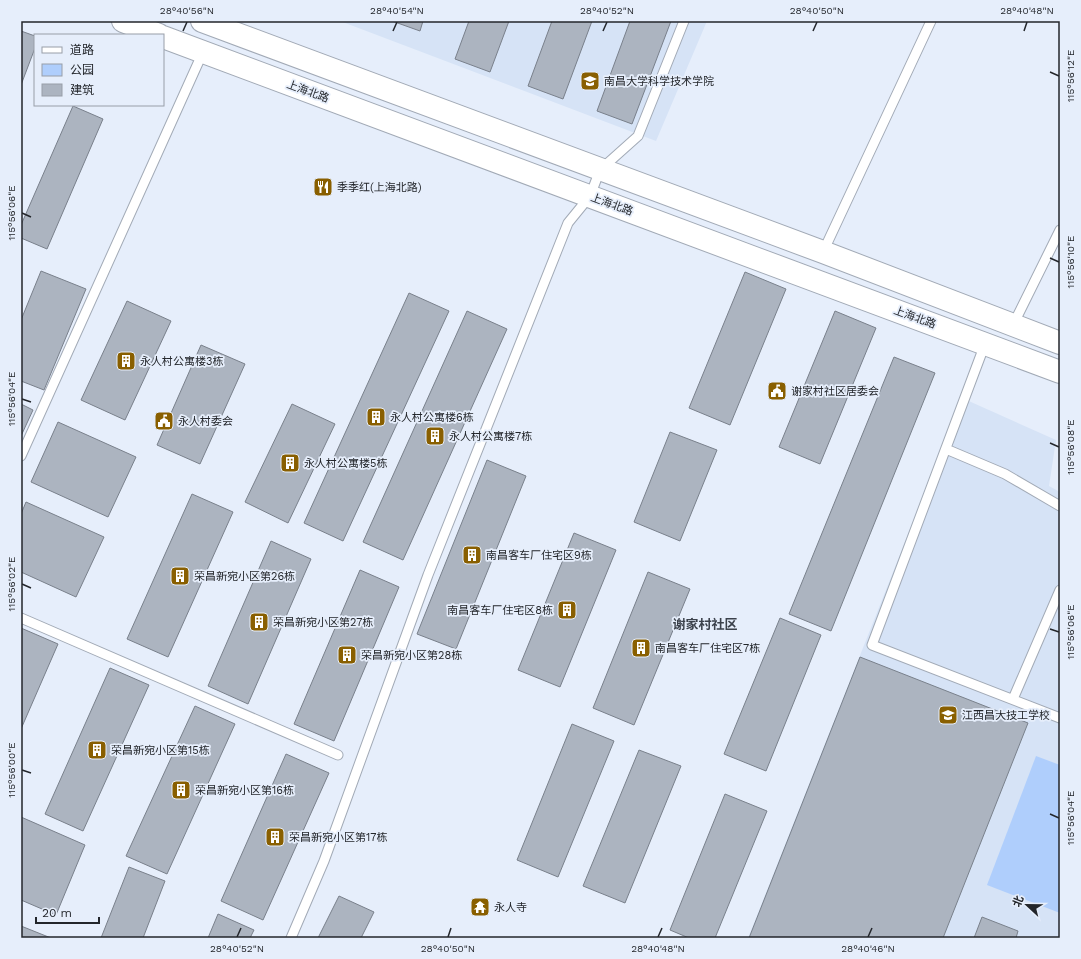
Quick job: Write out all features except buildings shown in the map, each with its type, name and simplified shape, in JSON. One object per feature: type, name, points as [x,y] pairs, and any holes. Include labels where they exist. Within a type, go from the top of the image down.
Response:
[{"type":"main road","points":[[123,21],[156,34]]},
{"type":"main road","points":[[202,21],[823,252],[1060,343]]},
{"type":"main road","name":"上海北路","points":[[164,37],[1060,372]]},
{"type":"lane","points":[[291,938],[324,861],[428,575],[568,223],[590,196],[600,170],[638,136],[684,21]]},
{"type":"lane","points":[[823,252],[931,21]]},
{"type":"lane","points":[[21,456],[204,52]]},
{"type":"lane","points":[[1013,325],[1060,230]]},
{"type":"lane","points":[[985,344],[872,645],[1060,718]]},
{"type":"lane","points":[[946,449],[1006,474],[1060,506]]},
{"type":"lane","points":[[1013,699],[1060,590]]},
{"type":"lane","points":[[21,618],[338,755]]},
{"type":"shaded area","name":"南昌大学科学技术学院","points":[[340,21],[707,21],[656,141]]},
{"type":"shaded area","name":"江西昌大技工学校","points":[[962,398],[1056,440],[1049,486],[1060,492],[1060,938],[748,938]]},
{"type":"green space","points":[[1036,756],[1060,765],[1060,913],[987,885]]},
{"type":"place","name":"南昌大学科学技术学院","points":[[590,81]]},
{"type":"place","name":"季季红(上海北路)","points":[[323,187]]},
{"type":"place","name":"永人村公寓楼3栋","points":[[126,361]]},
{"type":"place","name":"谢家村社区居委会","points":[[777,391]]},
{"type":"place","name":"永人村公寓楼6栋","points":[[376,417]]},
{"type":"place","name":"永人村委会","points":[[164,421]]},
{"type":"place","name":"永人村公寓楼7栋","points":[[435,436]]},
{"type":"place","name":"永人村公寓楼5栋","points":[[290,463]]},
{"type":"place","name":"南昌客车厂住宅区9栋","points":[[472,555]]},
{"type":"place","name":"荣昌新宛小区第26栋","points":[[180,576]]},
{"type":"place","name":"南昌客车厂住宅区8栋","points":[[567,610]]},
{"type":"place","name":"荣昌新宛小区第27栋","points":[[259,622]]},
{"type":"place","name":"南昌客车厂住宅区7栋","points":[[641,648]]},
{"type":"place","name":"荣昌新宛小区第28栋","points":[[347,655]]},
{"type":"place","name":"江西昌大技工学校","points":[[948,715]]},
{"type":"place","name":"荣昌新宛小区第15栋","points":[[97,750]]},
{"type":"place","name":"荣昌新宛小区第16栋","points":[[181,790]]},
{"type":"place","name":"荣昌新宛小区第17栋","points":[[275,837]]},
{"type":"place","name":"永人寺","points":[[480,907]]},
{"type":"district","name":"谢家村社区","points":[[705,624]]}]
